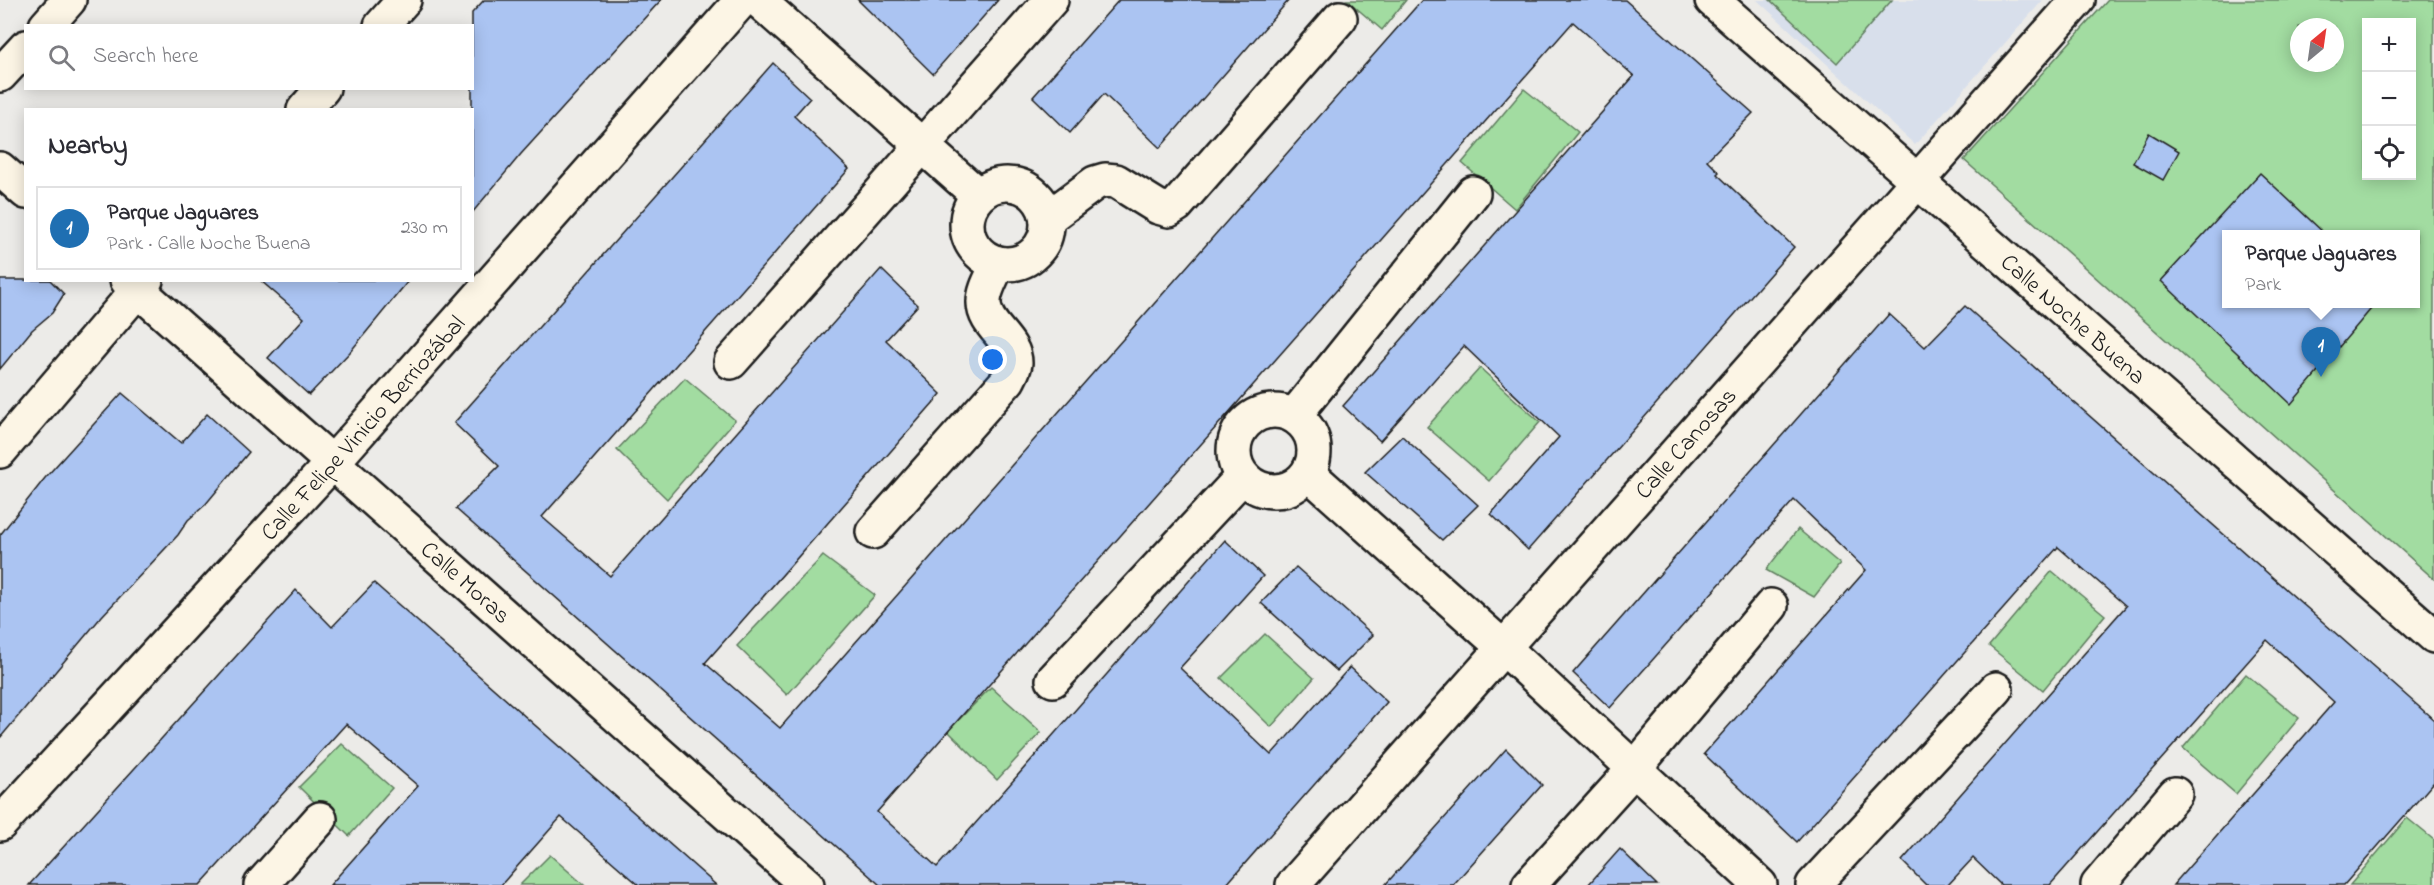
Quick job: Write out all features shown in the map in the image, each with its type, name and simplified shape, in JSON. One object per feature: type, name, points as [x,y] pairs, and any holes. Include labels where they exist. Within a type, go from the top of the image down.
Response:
[{"type":"street","points":[[48,24],[69,0]]},
{"type":"street","points":[[383,24],[405,0]]},
{"type":"street","name":"Calle Felipe Vinicio Berriozábal","points":[[0,824],[333,462],[742,0]]},
{"type":"street","points":[[758,0],[978,195]]},
{"type":"street","points":[[731,362],[1051,0]]},
{"type":"street","name":"Calle Noche Buena","points":[[1712,0],[2434,636]]},
{"type":"street","name":"Calle Canosas","points":[[1293,885],[2078,0]]},
{"type":"street","points":[[1048,218],[1095,183],[1105,180],[1116,182],[1158,207],[1169,210],[1177,205],[1340,18]]},
{"type":"street","points":[[0,75],[24,49]]},
{"type":"street","points":[[306,108],[321,90]]},
{"type":"street","points":[[0,169],[24,190]]},
{"type":"street","points":[[998,184],[1020,185],[1039,197],[1048,218],[1047,234],[1041,248],[1029,259],[1014,264],[999,264],[979,254],[968,235],[968,213],[978,195],[998,184]]},
{"type":"street","points":[[1294,416],[1473,193]]},
{"type":"street","points":[[873,532],[1008,380],[1015,364],[1011,349],[987,315],[983,305],[985,291],[999,264]]},
{"type":"street","points":[[0,451],[137,284]]},
{"type":"street","name":"Calle Moras","points":[[137,284],[807,885]]},
{"type":"street","points":[[1276,410],[1294,416],[1306,426],[1314,441],[1314,457],[1308,473],[1295,486],[1277,492],[1257,488],[1242,477],[1233,460],[1234,441],[1242,424],[1257,413],[1276,410]]},
{"type":"street","points":[[1308,473],[1504,648],[1760,885]]},
{"type":"street","points":[[1053,680],[1242,477]]},
{"type":"street","points":[[1529,885],[1635,768],[1771,606]]},
{"type":"street","points":[[1813,885],[1995,689]]},
{"type":"street","points":[[2098,885],[2175,794]]},
{"type":"street","points":[[261,885],[320,819]]},
{"type":"shaded area","points":[[1757,0],[2043,0],[1915,145]]},
{"type":"green space","points":[[1347,0],[1406,0],[1382,30]]},
{"type":"green space","points":[[1770,0],[1892,0],[1837,63]]},
{"type":"green space","points":[[2108,0],[2434,0],[2434,579],[1964,160]]},
{"type":"green space","points":[[1524,89],[1578,132],[1515,209],[1462,163]]},
{"type":"green space","points":[[1480,368],[1540,422],[1489,481],[1427,427]]},
{"type":"green space","points":[[685,378],[735,420],[667,499],[617,450]]},
{"type":"green space","points":[[1798,529],[1840,564],[1814,597],[1766,570]]},
{"type":"green space","points":[[823,556],[875,595],[787,695],[737,646]]},
{"type":"green space","points":[[2052,571],[2105,615],[2043,690],[1989,646]]},
{"type":"green space","points":[[1265,634],[1314,678],[1271,727],[1221,678]]},
{"type":"green space","points":[[2246,674],[2299,718],[2236,794],[2183,748]]},
{"type":"green space","points":[[991,687],[1041,732],[997,780],[948,731]]},
{"type":"green space","points":[[342,744],[392,788],[349,836],[299,787]]},
{"type":"green space","points":[[2407,818],[2434,840],[2434,885],[2350,885]]},
{"type":"green space","points":[[550,855],[584,885],[520,885]]},
{"type":"building","points":[[484,0],[661,0],[521,154],[474,211],[472,90],[474,90],[474,24],[472,24],[472,13]]},
{"type":"building","points":[[858,0],[998,0],[933,74]]},
{"type":"building","points":[[1119,0],[1289,0],[1160,148],[1104,94],[1070,133],[1033,97]]},
{"type":"building","points":[[1422,0],[1625,0],[1753,113],[1707,160],[1719,172],[1717,174],[1794,247],[1528,550],[1491,514],[1559,437],[1464,346],[1380,441],[1343,406],[1634,76],[1573,22],[877,812],[937,867],[1225,540],[1263,576],[1180,668],[1271,755],[1350,667],[1387,702],[1226,885],[880,885],[456,509],[499,466],[454,423],[773,63],[810,98],[794,116],[849,169],[542,517],[610,576],[881,269],[918,305],[886,340],[941,394],[705,663],[780,728]]},
{"type":"building","points":[[2149,133],[2179,151],[2163,180],[2133,163]]},
{"type":"building","points":[[2260,173],[2321,230],[2222,230],[2222,308],[2372,308],[2291,404],[2161,281]]},
{"type":"building","points":[[0,280],[52,282],[64,294],[52,313],[32,330],[0,369]]},
{"type":"building","points":[[262,282],[407,282],[350,352],[309,395],[268,358],[304,318]]},
{"type":"building","points":[[1965,306],[2434,720],[2434,782],[2344,885],[2173,885],[2334,702],[2267,640],[2050,885],[2001,885],[1973,858],[1948,885],[1926,885],[1902,861],[2126,606],[2058,547],[1797,842],[1704,754],[1866,570],[1794,500],[1610,708],[1573,673],[1889,314],[1925,347]]},
{"type":"building","points":[[122,393],[181,443],[207,414],[249,452],[205,505],[188,520],[178,535],[102,616],[0,738],[0,535],[45,478]]},
{"type":"building","points":[[1402,436],[1478,505],[1442,540],[1365,472]]},
{"type":"building","points":[[1296,567],[1373,635],[1337,671],[1261,603]]},
{"type":"building","points":[[374,583],[716,885],[639,885],[561,817],[501,885],[330,885],[418,786],[346,724],[200,885],[29,885],[296,590],[332,627]]},
{"type":"building","points":[[1506,749],[1542,785],[1453,885],[1385,885]]},
{"type":"building","points":[[1620,849],[1657,885],[1588,885]]},
{"type":"place","name":"Parque Jaguares","points":[[2321,377]]}]
